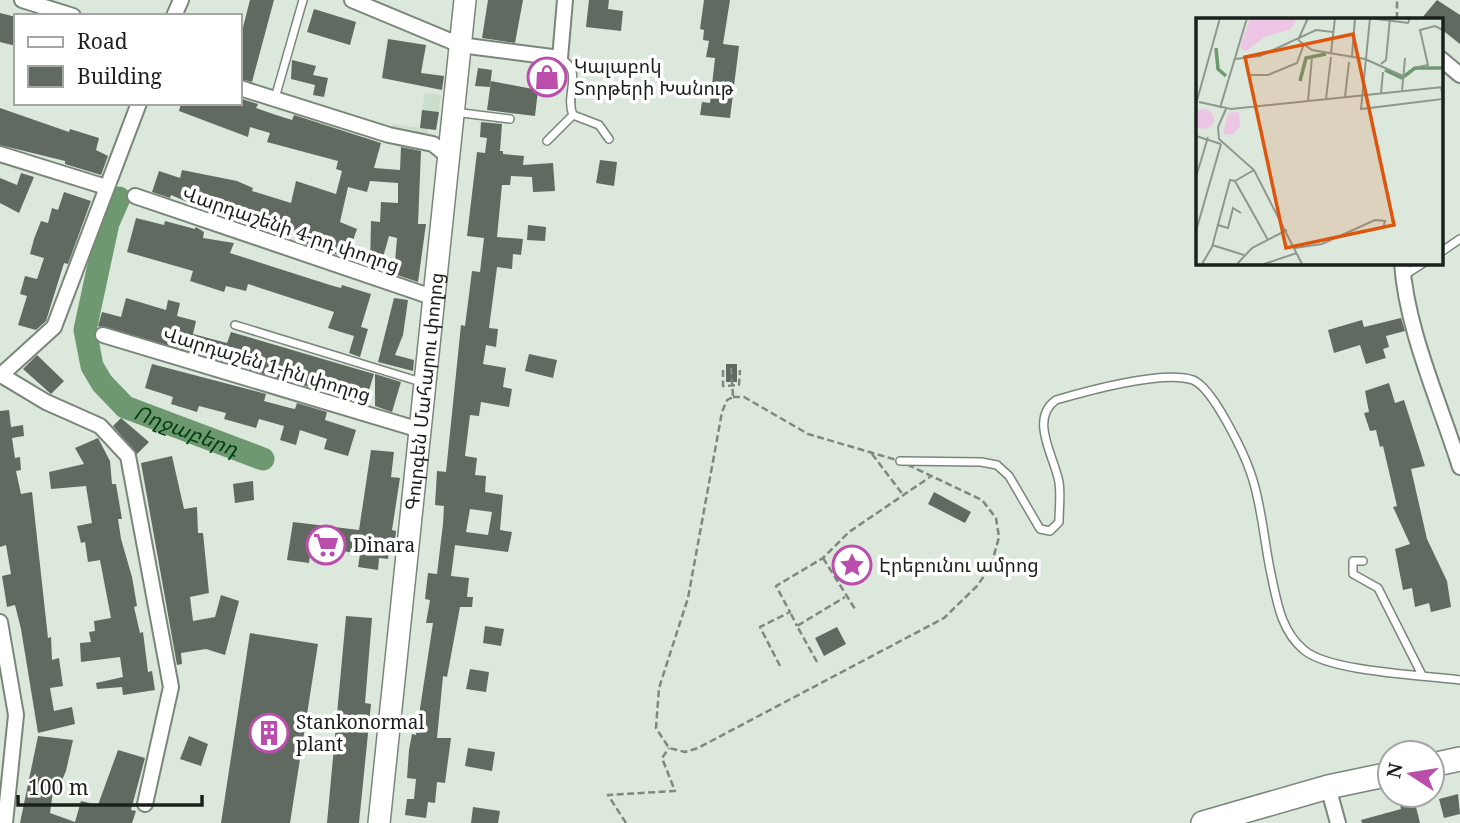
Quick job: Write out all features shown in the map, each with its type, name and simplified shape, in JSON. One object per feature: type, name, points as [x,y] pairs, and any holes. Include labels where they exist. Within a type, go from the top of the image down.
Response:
[{"type":"main road","name":"Գուրգեն Մահարու փողոց","points":[[379,823],[465,0]]},
{"type":"main road","points":[[1203,823],[1328,787],[1376,777]]},
{"type":"street","points":[[22,0],[67,14]]},
{"type":"street","points":[[352,0],[460,44],[560,58],[565,0]]},
{"type":"street","points":[[1442,60],[1460,75]]},
{"type":"street","points":[[242,89],[389,135],[433,144],[449,157]]},
{"type":"street","points":[[138,105],[54,327],[1,375],[46,402],[100,426],[128,456],[171,687],[145,804]]},
{"type":"street","points":[[0,154],[106,187]]},
{"type":"street","name":"Վարդաշենի 4-րդ փողոց","points":[[135,196],[435,298]]},
{"type":"street","points":[[1402,269],[1419,339],[1460,467]]},
{"type":"street","name":"Վարդաշեն 1-ին փողոց","points":[[103,335],[420,430]]},
{"type":"street","points":[[0,622],[16,715],[5,823]]},
{"type":"street","points":[[1328,787],[1338,823]]},
{"type":"lane","points":[[275,98],[303,0]]},
{"type":"lane","points":[[560,58],[570,63],[574,71],[570,108],[573,115],[599,125],[609,139]]},
{"type":"lane","points":[[454,112],[510,119]]},
{"type":"lane","points":[[547,141],[573,115]]},
{"type":"lane","points":[[1442,251],[1460,239]]},
{"type":"lane","points":[[235,325],[425,383]]},
{"type":"lane","points":[[900,461],[981,462],[997,465],[1009,476],[1040,528],[1050,531],[1059,522],[1059,484],[1045,433],[1043,415],[1048,405],[1056,400],[1118,384],[1181,378],[1192,380],[1206,390],[1252,475],[1279,610],[1288,634],[1305,652],[1322,660],[1460,680]]},
{"type":"lane","points":[[1363,561],[1353,561],[1353,574],[1378,587],[1422,675]]},
{"type":"path","points":[[1396,0],[1396,18]]},
{"type":"path","points":[[731,368],[733,397]]},
{"type":"path","points":[[723,370],[723,386],[732,386],[739,385],[740,369]]},
{"type":"path","points":[[744,397],[808,434],[872,453],[900,461],[982,500],[996,517],[999,537],[997,552],[977,586],[944,618],[711,742],[685,752],[669,748],[656,728],[659,688],[688,598],[722,412],[727,400],[744,397]]},
{"type":"path","points":[[872,453],[904,496]]},
{"type":"path","points":[[817,662],[776,586],[823,558],[849,532],[930,477]]},
{"type":"path","points":[[823,558],[855,609]]},
{"type":"path","points":[[797,626],[845,597]]},
{"type":"path","points":[[780,666],[760,627],[790,612]]},
{"type":"path","points":[[625,823],[608,796],[675,791],[662,758],[669,748]]},
{"type":"shaded area","points":[[425,93],[441,95],[439,112],[422,110]]},
{"type":"shaded area","points":[[392,124],[428,129],[427,136],[391,131]]},
{"type":"building","points":[[250,0],[274,0],[252,82],[242,80],[242,31]]},
{"type":"building","points":[[488,0],[523,0],[515,43],[482,38]]},
{"type":"building","points":[[589,0],[609,0],[608,9],[623,11],[621,31],[586,27]]},
{"type":"building","points":[[704,0],[730,0],[723,44],[739,46],[730,118],[700,115],[702,102],[710,103],[715,58],[706,57],[709,41],[703,40],[704,30],[700,29]]},
{"type":"building","points":[[1437,0],[1460,15],[1460,44],[1442,30],[1442,18],[1422,18]]},
{"type":"building","points":[[314,9],[356,22],[350,45],[307,32]]},
{"type":"building","points":[[0,13],[14,16],[14,46],[0,42]]},
{"type":"building","points":[[388,39],[426,45],[421,73],[444,76],[442,90],[382,78]]},
{"type":"building","points":[[292,60],[316,66],[313,75],[328,78],[324,97],[313,95],[315,85],[291,79]]},
{"type":"building","name":"Կալաբոկ Տորթերի Խանութ","points":[[534,64],[562,67],[560,90],[531,87]]},
{"type":"building","points":[[478,68],[492,70],[490,87],[475,86]]},
{"type":"building","points":[[491,81],[538,90],[535,116],[487,110]]},
{"type":"building","points":[[242,99],[258,104],[256,108],[273,114],[292,120],[294,115],[381,143],[374,168],[400,170],[401,147],[421,151],[418,224],[426,224],[418,282],[394,274],[397,238],[389,236],[380,268],[370,266],[371,221],[380,222],[381,202],[398,203],[398,183],[370,181],[367,192],[348,187],[340,222],[357,229],[347,258],[295,240],[297,236],[277,229],[276,234],[229,218],[229,214],[206,210],[171,195],[170,198],[152,192],[159,171],[180,178],[182,170],[237,181],[253,188],[252,191],[291,203],[296,181],[336,194],[342,171],[336,169],[338,161],[267,142],[270,133],[250,127],[248,137],[179,111],[180,105],[242,105]]},
{"type":"building","points":[[0,108],[69,132],[70,129],[99,138],[96,150],[108,156],[101,175],[65,164],[65,161],[0,145]]},
{"type":"building","points":[[422,110],[439,112],[436,130],[420,128]]},
{"type":"building","points":[[481,122],[502,124],[500,151],[503,151],[503,154],[524,156],[523,165],[553,163],[555,191],[533,192],[532,177],[511,176],[510,185],[502,185],[497,237],[523,239],[521,255],[513,254],[512,269],[497,267],[489,328],[498,329],[496,347],[486,345],[483,364],[506,368],[503,387],[512,389],[509,407],[481,402],[479,416],[470,415],[465,456],[477,458],[475,475],[486,476],[485,492],[503,495],[500,530],[512,532],[508,552],[455,545],[451,576],[469,578],[467,597],[473,597],[472,607],[460,607],[447,677],[443,676],[437,738],[451,738],[445,783],[437,782],[435,803],[428,802],[426,818],[405,815],[407,799],[414,799],[416,779],[407,778],[409,750],[412,734],[416,735],[433,623],[426,623],[430,600],[425,599],[428,573],[437,574],[443,524],[444,506],[435,505],[437,471],[446,472],[461,325],[465,326],[472,271],[480,272],[484,238],[467,236],[477,152],[485,153],[487,138],[480,137]],"holes":[[[470,509],[492,512],[488,535],[466,532]]]},
{"type":"building","points":[[600,160],[617,162],[614,186],[596,183]]},
{"type":"building","points":[[21,173],[34,177],[19,213],[0,203],[0,178],[17,185]]},
{"type":"building","points":[[64,192],[91,201],[68,264],[64,263],[46,321],[36,330],[18,325],[27,296],[20,294],[25,276],[37,279],[44,258],[30,254],[34,239],[41,221],[48,223],[52,208],[58,210]]},
{"type":"building","points":[[136,218],[164,225],[165,221],[195,229],[196,227],[204,232],[203,238],[234,243],[230,253],[330,285],[341,288],[342,285],[371,294],[361,327],[368,329],[360,357],[349,353],[354,336],[328,328],[334,312],[248,284],[246,291],[226,286],[224,292],[190,281],[193,271],[127,252]]},
{"type":"building","points":[[528,225],[546,227],[545,241],[527,240]]},
{"type":"building","points":[[126,298],[166,310],[168,300],[180,303],[177,316],[196,321],[193,334],[227,343],[231,332],[374,374],[365,403],[98,326],[102,312],[121,317]]},
{"type":"building","points":[[394,298],[408,300],[403,335],[395,355],[414,360],[413,371],[378,362]]},
{"type":"building","points":[[1401,318],[1405,331],[1386,336],[1389,347],[1383,349],[1386,358],[1366,364],[1360,345],[1334,353],[1328,330],[1362,320],[1364,327]]},
{"type":"building","points":[[529,354],[557,360],[553,378],[525,371]]},
{"type":"building","points":[[37,355],[64,381],[51,394],[23,369]]},
{"type":"building","points":[[152,364],[266,394],[264,401],[295,409],[297,403],[327,412],[325,420],[356,430],[348,456],[324,449],[327,439],[300,430],[296,445],[280,440],[284,426],[259,419],[256,428],[224,419],[226,413],[199,406],[197,412],[171,404],[173,397],[145,388]]},
{"type":"building","points":[[726,364],[737,364],[737,382],[726,382]]},
{"type":"building","points":[[375,374],[401,382],[392,412],[375,406]]},
{"type":"building","points":[[1389,383],[1395,403],[1404,400],[1425,466],[1411,469],[1427,539],[1447,581],[1451,607],[1431,612],[1429,603],[1415,607],[1412,588],[1403,590],[1395,549],[1410,544],[1393,507],[1397,506],[1383,446],[1380,447],[1376,430],[1370,431],[1364,413],[1369,412],[1365,391]]},
{"type":"building","points":[[9,410],[11,427],[23,425],[24,436],[12,438],[15,458],[20,457],[21,470],[16,471],[21,494],[32,492],[48,638],[51,637],[52,660],[59,658],[63,686],[50,688],[54,711],[72,707],[75,724],[38,733],[21,629],[15,605],[7,607],[2,576],[11,574],[6,545],[0,547],[0,411]]},
{"type":"building","points":[[121,418],[149,442],[137,454],[113,426]]},
{"type":"building","points":[[98,438],[110,461],[112,484],[116,484],[122,519],[118,519],[121,539],[132,577],[137,606],[134,607],[140,633],[143,632],[148,672],[152,671],[155,690],[123,695],[122,687],[97,689],[96,683],[123,677],[120,657],[81,662],[80,643],[91,642],[89,632],[95,631],[94,621],[111,618],[100,560],[88,562],[85,542],[81,543],[77,526],[92,523],[86,486],[51,489],[49,472],[84,464],[75,448]]},
{"type":"building","points":[[371,450],[394,452],[391,477],[400,478],[392,530],[396,531],[395,541],[393,550],[389,549],[388,559],[379,558],[378,570],[358,567],[360,554],[343,551],[344,545],[312,541],[309,563],[287,560],[293,522],[359,530]]},
{"type":"building","points":[[172,456],[184,509],[197,507],[198,533],[203,533],[209,593],[190,597],[193,621],[215,617],[221,595],[239,601],[225,655],[206,649],[181,653],[182,664],[177,665],[141,463]]},
{"type":"building","points":[[253,481],[254,500],[235,503],[233,484]]},
{"type":"building","points":[[934,492],[971,512],[965,523],[928,504]]},
{"type":"building","points":[[346,616],[372,618],[365,703],[371,704],[359,823],[327,823]]},
{"type":"building","points":[[485,626],[504,629],[501,646],[483,643]]},
{"type":"building","points":[[837,627],[846,644],[824,656],[815,638]]},
{"type":"building","name":"Stankonormal plant","points":[[250,633],[318,644],[290,823],[221,823]]},
{"type":"building","points":[[470,669],[489,672],[486,692],[466,689]]},
{"type":"building","points":[[38,736],[73,740],[66,771],[57,792],[53,791],[50,813],[75,822],[81,801],[98,805],[118,750],[145,758],[131,810],[136,811],[132,823],[20,823]]},
{"type":"building","points":[[189,736],[208,744],[201,766],[180,759]]},
{"type":"building","points":[[468,748],[495,752],[492,771],[465,766]]},
{"type":"building","points":[[1458,794],[1460,814],[1444,818],[1442,809],[1446,809],[1446,797]]},
{"type":"building","points":[[473,807],[500,811],[498,823],[471,823]]},
{"type":"building","points":[[1401,809],[1416,809],[1420,823],[1362,823],[1361,820]]},
{"type":"waterway","name":"Ողջաբերդ","points":[[119,198],[108,223],[85,330],[92,366],[102,383],[125,407],[263,459]]},
{"type":"place","name":"Կալաբոկ Տորթերի Խանութ","points":[[547,77]]},
{"type":"place","name":"Dinara","points":[[326,545]]},
{"type":"place","name":"Էրեբունու ամրոց","points":[[852,565]]},
{"type":"place","name":"Stankonormal plant","points":[[269,733]]}]
